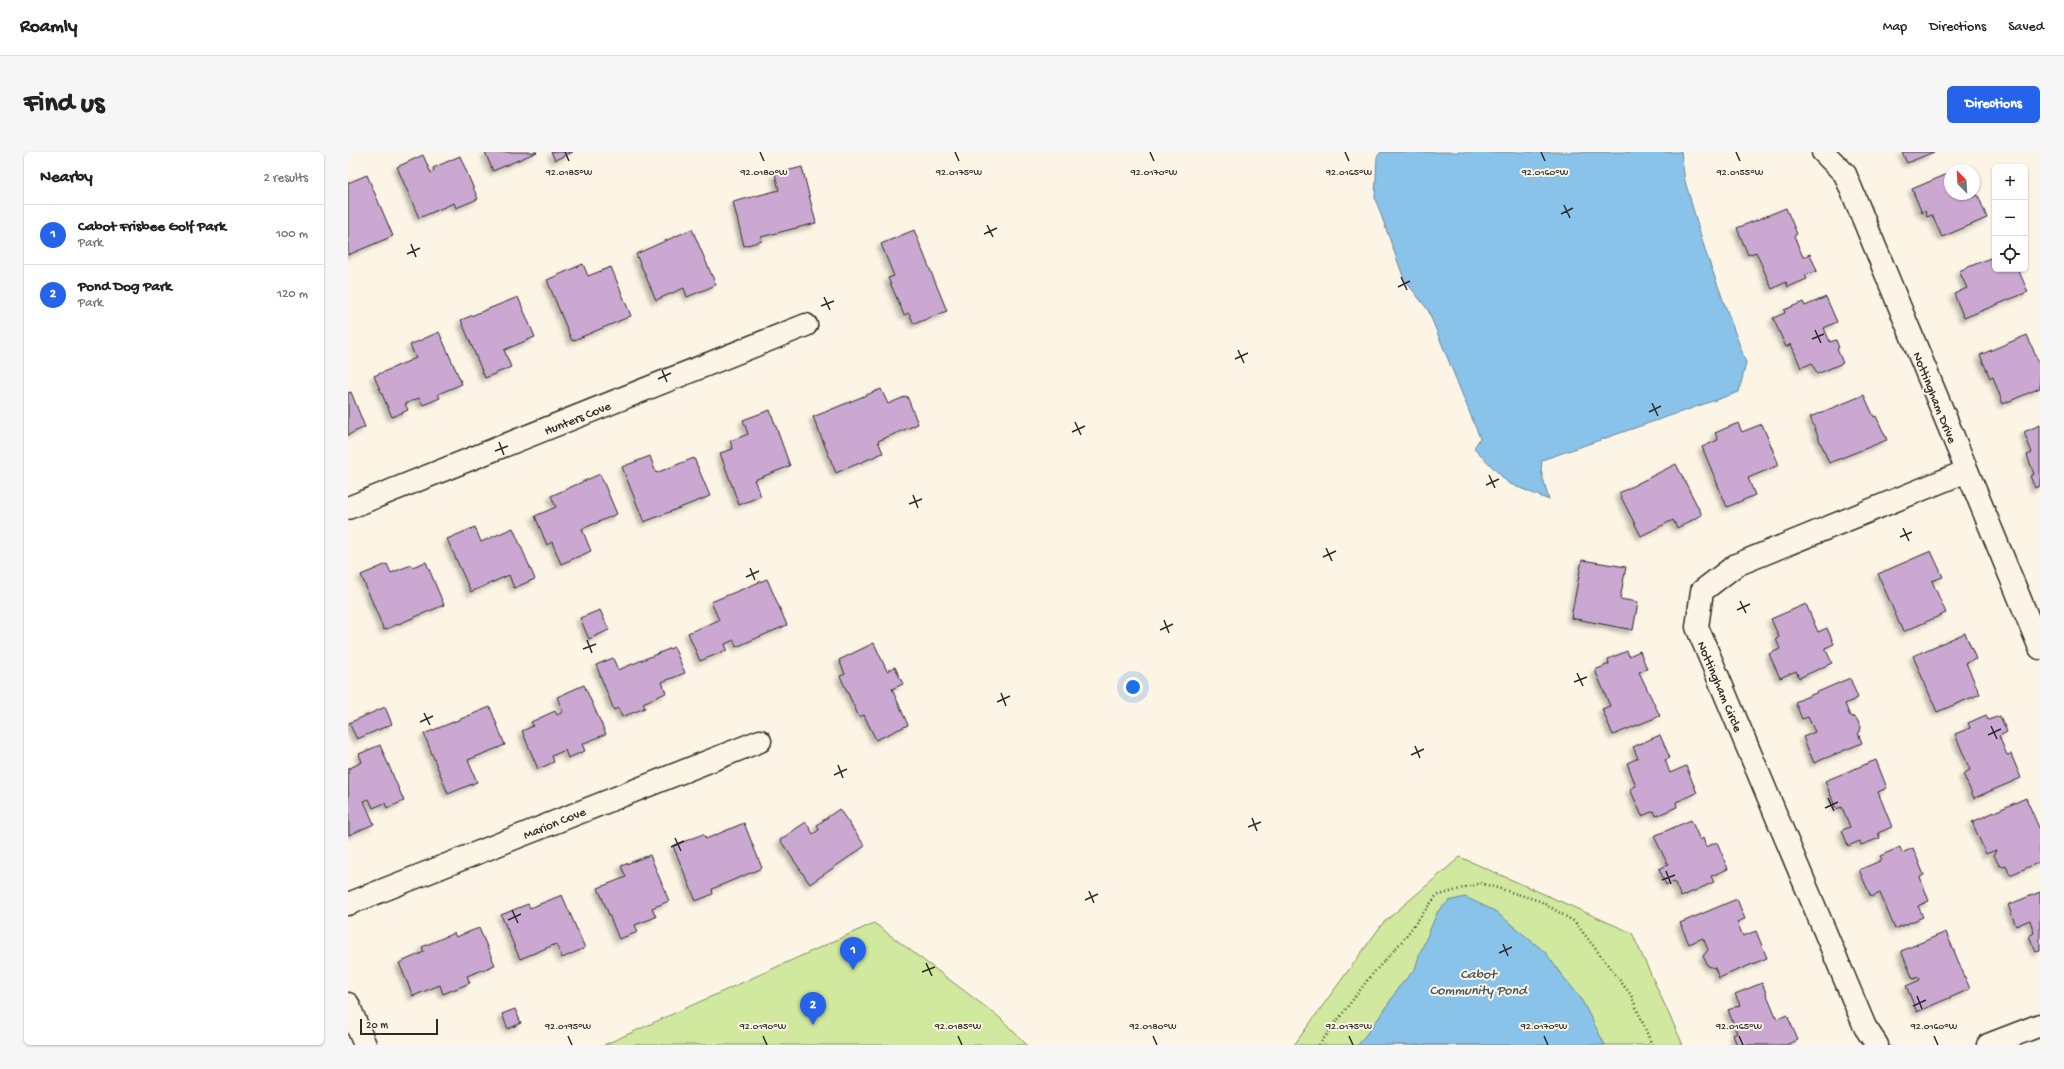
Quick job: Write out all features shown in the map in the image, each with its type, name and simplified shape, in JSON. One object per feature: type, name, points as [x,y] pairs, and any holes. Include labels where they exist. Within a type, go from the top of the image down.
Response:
[{"type":"street","name":"Nottingham Drive","points":[[1823,152],[1845,174],[2040,648]]},
{"type":"street","name":"Hunters Cove","points":[[348,508],[806,325]]},
{"type":"street","name":"Nottingham Circle","points":[[1877,1045],[1865,1028],[1697,627],[1702,591],[1736,566],[1967,470]]},
{"type":"street","name":"Marion Cove","points":[[348,904],[760,741]]},
{"type":"street","points":[[348,1004],[365,1045]]},
{"type":"street","points":[[1988,1045],[2040,1025]]},
{"type":"path","points":[[1320,1045],[1369,978],[1403,940],[1436,896],[1481,883],[1540,902],[1575,922],[1631,995],[1652,1045]]},
{"type":"green space","points":[[1460,857],[1632,933],[1683,1045],[1294,1045],[1383,923]]},
{"type":"green space","points":[[874,923],[999,1017],[1027,1045],[604,1045]]},
{"type":"water","points":[[1381,152],[1681,152],[1685,181],[1706,253],[1746,363],[1739,392],[1542,460],[1541,471],[1549,500],[1508,483],[1474,448],[1480,438],[1428,310],[1404,279],[1375,198],[1377,157]]},
{"type":"water","name":"Cabot Community Pond","points":[[1465,897],[1495,911],[1546,953],[1580,997],[1605,1045],[1358,1045],[1384,1011],[1398,988],[1415,969],[1420,953],[1438,911],[1449,901]]},
{"type":"building","points":[[485,152],[537,152],[493,171]]},
{"type":"building","points":[[551,152],[573,152],[555,160]]},
{"type":"building","points":[[1902,152],[1934,152],[1907,163]]},
{"type":"building","points":[[423,155],[431,173],[434,171],[433,168],[460,156],[478,199],[456,208],[454,203],[419,218],[397,167]]},
{"type":"building","points":[[802,167],[816,223],[761,237],[762,241],[744,246],[733,202],[779,190],[775,174]]},
{"type":"building","points":[[367,175],[393,236],[348,255],[348,183]]},
{"type":"building","points":[[1944,176],[1944,200],[1980,200],[1987,218],[1942,237],[1932,215],[1927,217],[1925,211],[1922,213],[1912,189]]},
{"type":"building","points":[[1786,208],[1797,234],[1794,236],[1803,257],[1810,254],[1817,271],[1805,275],[1807,279],[1788,287],[1786,282],[1772,289],[1756,252],[1748,255],[1737,228]]},
{"type":"building","points":[[692,229],[716,285],[687,297],[684,288],[656,300],[636,254]]},
{"type":"building","points":[[914,230],[947,311],[914,324],[909,313],[904,315],[888,278],[894,276],[881,244]]},
{"type":"building","points":[[1992,257],[1992,272],[2019,272],[2028,292],[1964,318],[1954,294],[1967,288],[1959,271]]},
{"type":"building","points":[[583,264],[588,276],[611,267],[631,316],[572,341],[547,280]]},
{"type":"building","points":[[518,297],[535,337],[504,350],[511,367],[485,378],[461,320]]},
{"type":"building","points":[[1826,297],[1837,322],[1824,328],[1830,342],[1836,340],[1839,348],[1837,349],[1843,363],[1817,374],[1812,363],[1801,368],[1791,344],[1786,347],[1773,318],[1785,313],[1784,310],[1803,302],[1805,306]]},
{"type":"building","points":[[439,332],[462,384],[438,394],[440,398],[423,405],[419,398],[405,404],[408,410],[392,417],[374,376],[416,358],[410,345]]},
{"type":"building","points":[[2027,335],[2040,366],[2040,388],[2003,404],[1993,377],[1990,378],[1980,355]]},
{"type":"building","points":[[881,389],[888,404],[907,396],[918,424],[878,441],[883,453],[836,473],[813,417]]},
{"type":"building","points":[[351,392],[365,427],[348,435],[348,393]]},
{"type":"building","points":[[1864,395],[1887,440],[1829,463],[1810,417]]},
{"type":"building","points":[[770,410],[790,466],[754,480],[761,496],[739,505],[720,453],[733,449],[730,441],[748,434],[743,420]]},
{"type":"building","points":[[1738,423],[1742,432],[1762,424],[1779,465],[1748,478],[1755,495],[1727,507],[1702,447],[1718,440],[1715,433]]},
{"type":"building","points":[[2040,425],[2040,486],[2035,488],[2030,476],[2034,474],[2027,455],[2032,453],[2024,432]]},
{"type":"building","points":[[650,456],[656,473],[694,458],[710,496],[644,522],[622,467]]},
{"type":"building","points":[[1676,464],[1702,515],[1677,528],[1673,520],[1641,536],[1619,493]]},
{"type":"building","points":[[600,474],[617,514],[582,529],[591,551],[561,564],[552,542],[547,545],[535,516],[556,507],[551,496]]},
{"type":"building","points":[[475,527],[481,542],[513,528],[535,579],[514,588],[509,575],[471,592],[447,539]]},
{"type":"building","points":[[1931,551],[1943,577],[1932,581],[1946,613],[1903,632],[1878,574]]},
{"type":"building","points":[[1582,560],[1626,567],[1620,599],[1638,602],[1633,630],[1571,618]]},
{"type":"building","points":[[426,562],[444,605],[384,630],[361,575],[387,564],[391,573],[411,565],[412,567]]},
{"type":"building","points":[[767,579],[787,625],[736,647],[734,640],[725,644],[727,650],[700,661],[688,633],[719,620],[711,602]]},
{"type":"building","points":[[1806,604],[1818,632],[1827,628],[1834,644],[1825,648],[1832,663],[1799,678],[1796,671],[1780,678],[1769,654],[1780,649],[1776,639],[1779,637],[1771,619]]},
{"type":"building","points":[[600,610],[609,630],[589,639],[580,618]]},
{"type":"building","points":[[1965,633],[1976,659],[1966,663],[1980,694],[1937,712],[1913,656]]},
{"type":"building","points":[[874,643],[887,671],[895,667],[903,684],[892,689],[908,725],[876,740],[864,715],[859,717],[840,676],[845,674],[839,660]]},
{"type":"building","points":[[674,647],[685,673],[662,682],[666,693],[643,703],[645,708],[622,717],[618,708],[614,710],[596,665],[613,658],[618,670]]},
{"type":"building","points":[[1627,651],[1629,656],[1640,651],[1647,669],[1639,672],[1660,716],[1613,735],[1602,709],[1610,706],[1595,670],[1609,664],[1608,659]]},
{"type":"building","points":[[1850,678],[1858,698],[1845,704],[1850,716],[1856,718],[1861,727],[1860,732],[1858,733],[1862,743],[1814,763],[1803,737],[1815,732],[1808,717],[1802,719],[1795,702]]},
{"type":"building","points":[[584,685],[606,734],[582,744],[585,751],[568,758],[565,750],[552,756],[554,762],[538,769],[522,731],[533,726],[531,722],[555,711],[557,715],[563,712],[557,697]]},
{"type":"building","points":[[385,707],[392,724],[357,739],[349,723]]},
{"type":"building","points":[[490,707],[505,745],[468,760],[477,782],[448,794],[424,734]]},
{"type":"building","points":[[1986,715],[1988,720],[2000,716],[2007,732],[1999,736],[2007,755],[2011,754],[2021,778],[1974,798],[1963,774],[1970,770],[1955,734],[1970,728],[1968,723]]},
{"type":"building","points":[[1660,735],[1670,758],[1665,760],[1670,773],[1686,766],[1697,793],[1676,802],[1677,807],[1656,816],[1654,811],[1642,816],[1630,789],[1636,786],[1627,763],[1638,758],[1633,747]]},
{"type":"building","points":[[380,745],[404,801],[387,808],[385,803],[373,808],[369,799],[364,801],[374,824],[349,835],[348,769],[362,762],[359,754]]},
{"type":"building","points":[[1876,760],[1887,788],[1878,792],[1892,827],[1878,833],[1880,838],[1861,845],[1860,841],[1848,846],[1842,830],[1850,827],[1842,807],[1836,809],[1825,781]]},
{"type":"building","points":[[2026,798],[2040,830],[2040,862],[2010,875],[2006,866],[2003,867],[1999,865],[1994,855],[1996,850],[1986,854],[1972,822]]},
{"type":"building","points":[[839,809],[865,846],[810,884],[780,840],[806,822],[813,834],[819,830],[817,825]]},
{"type":"building","points":[[1691,820],[1700,840],[1703,838],[1706,847],[1717,842],[1728,869],[1711,876],[1714,882],[1681,897],[1674,881],[1666,885],[1659,869],[1668,865],[1654,836]]},
{"type":"building","points":[[744,823],[762,868],[712,889],[713,894],[696,901],[673,846],[703,834],[706,839]]},
{"type":"building","points":[[1900,847],[1902,853],[1913,848],[1924,875],[1920,877],[1929,901],[1918,906],[1923,917],[1895,929],[1880,893],[1871,897],[1859,870],[1882,860],[1880,856]]},
{"type":"building","points":[[650,855],[669,901],[652,908],[656,917],[635,925],[638,932],[619,939],[598,888],[626,877],[621,866]]},
{"type":"building","points":[[2040,892],[2040,951],[2036,952],[2029,936],[2034,933],[2030,920],[2016,926],[2008,905]]},
{"type":"building","points":[[562,895],[585,948],[562,958],[556,944],[520,959],[501,915],[528,904],[530,908]]},
{"type":"building","points":[[1737,899],[1745,919],[1737,922],[1743,936],[1756,931],[1767,958],[1719,978],[1715,968],[1708,966],[1703,956],[1708,950],[1703,938],[1689,944],[1680,923]]},
{"type":"building","points":[[479,928],[495,965],[467,976],[470,983],[443,994],[440,985],[413,996],[399,963],[424,952],[422,947],[454,933],[456,937]]},
{"type":"building","points":[[1946,932],[1970,989],[1917,1012],[1906,986],[1920,980],[1919,977],[1913,979],[1901,951]]},
{"type":"building","points":[[1762,983],[1777,1019],[1787,1015],[1798,1040],[1786,1045],[1737,1045],[1733,1035],[1737,1033],[1728,1010],[1740,1005],[1735,994]]},
{"type":"building","points":[[515,1009],[521,1023],[508,1029],[502,1014]]},
{"type":"place","name":"Cabot Frisbee Golf Park","points":[[853,970]]},
{"type":"place","name":"Pond Dog Park","points":[[813,1025]]}]
